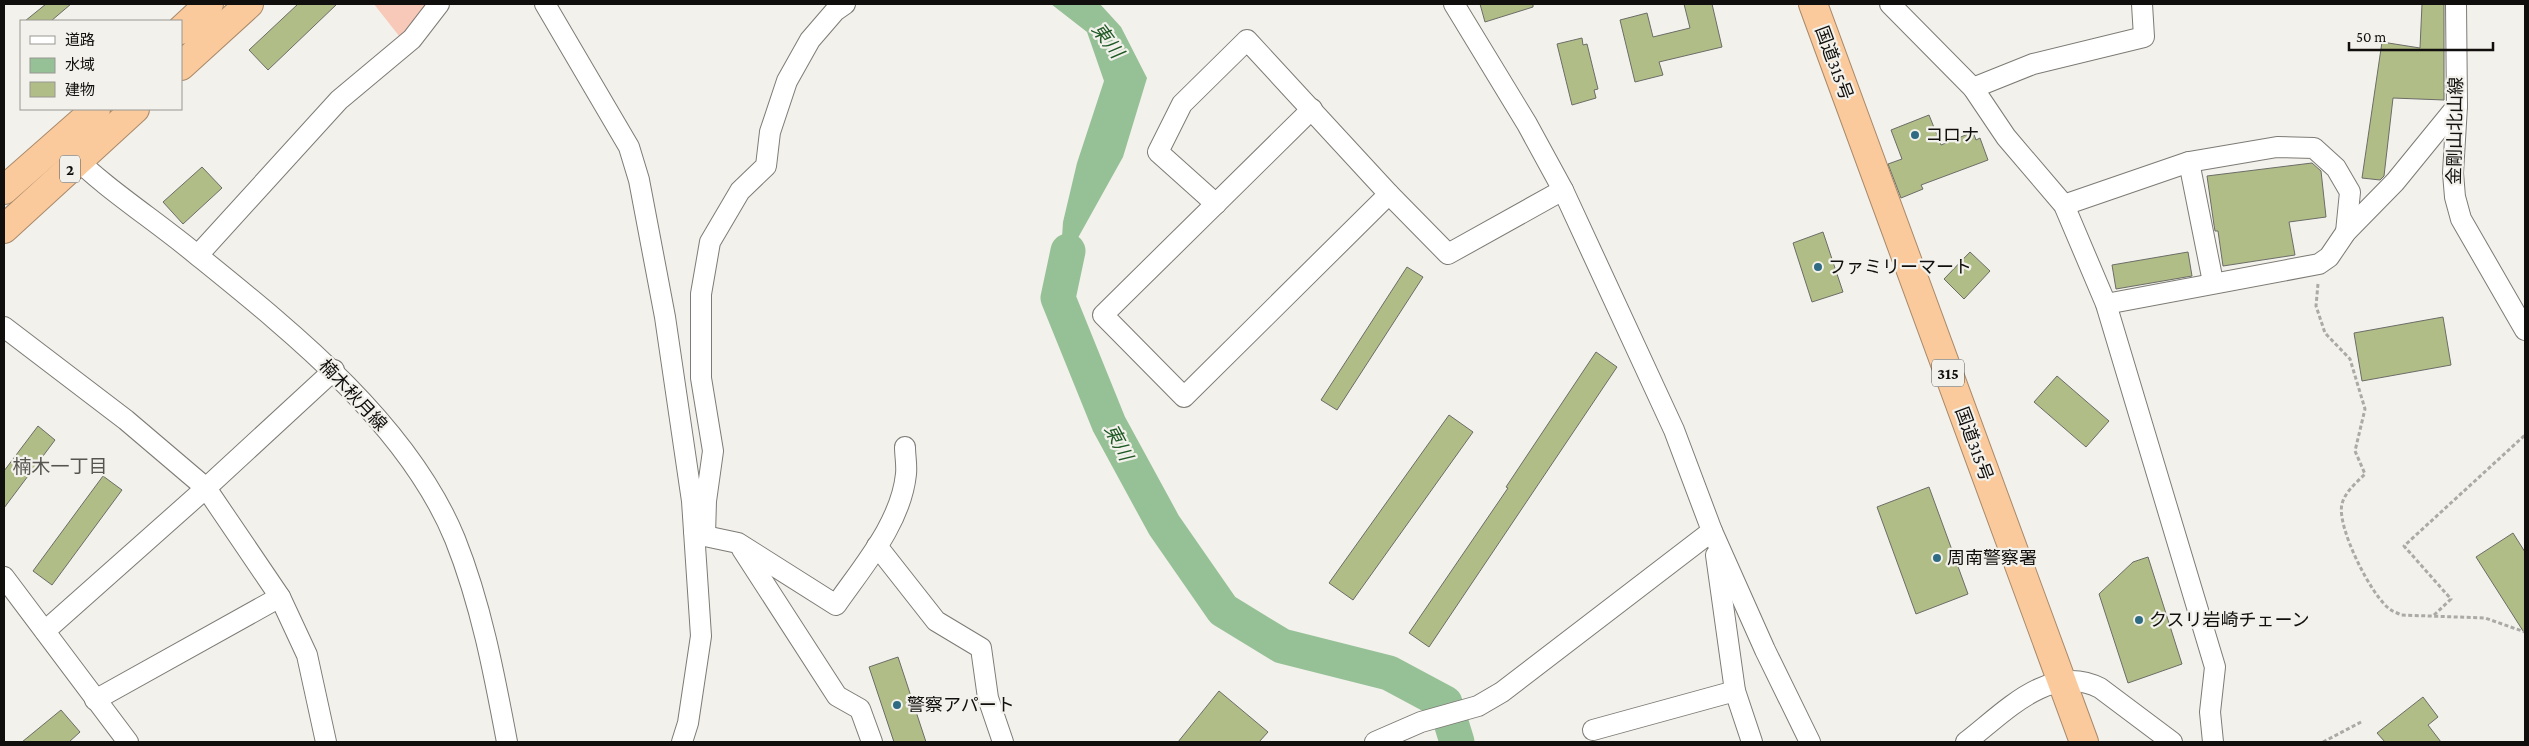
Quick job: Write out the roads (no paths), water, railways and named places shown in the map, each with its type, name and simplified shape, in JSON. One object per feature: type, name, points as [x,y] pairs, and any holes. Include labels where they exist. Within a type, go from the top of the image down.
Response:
[{"type":"highway","points":[[182,29],[209,4]]},
{"type":"highway","points":[[182,65],[248,4]]},
{"type":"highway","name":"国道315号","points":[[1813,4],[2084,742]]},
{"type":"highway","name":"2","points":[[4,229],[69,152],[95,110]]},
{"type":"highway","name":"2","points":[[4,190],[69,152],[134,110]]},
{"type":"street","points":[[198,255],[339,100],[412,39],[439,4]]},
{"type":"street","points":[[545,4],[629,147],[639,180],[665,317],[700,534],[701,636],[688,723],[682,742]]},
{"type":"street","points":[[700,534],[713,451],[701,378],[701,294],[710,242],[740,192],[766,166],[770,132],[787,81],[810,40],[835,11],[844,4]]},
{"type":"street","points":[[1454,4],[1527,124],[1563,190],[1674,430],[1712,531],[1765,650],[1810,742]]},
{"type":"street","points":[[1890,4],[1973,88],[2006,137],[2064,205],[2106,304],[2216,667],[2210,712],[2213,742]]},
{"type":"street","points":[[1973,88],[2033,64],[2144,37],[2142,4]]},
{"type":"street","name":"金剛山北山線","points":[[2456,4],[2456,106],[2452,173],[2455,198],[2461,218],[2525,330]]},
{"type":"street","points":[[1216,204],[1158,152],[1182,104],[1248,40],[1388,194],[1448,254],[1563,190]]},
{"type":"street","points":[[2106,304],[2213,282],[2319,264],[2329,257],[2346,232],[2396,182],[2456,106]]},
{"type":"street","points":[[1312,110],[1104,315],[1184,397],[1388,194]]},
{"type":"street","points":[[2064,205],[2189,162],[2277,147],[2314,148],[2336,168],[2350,192],[2346,232]]},
{"type":"street","name":"楠木秋月線","points":[[69,152],[198,255],[334,370],[391,436],[428,486],[454,538],[481,612],[506,742]]},
{"type":"street","points":[[2189,162],[2213,282]]},
{"type":"street","points":[[4,327],[126,420],[206,488],[280,597],[307,655],[326,742]]},
{"type":"street","points":[[44,631],[206,488],[334,370]]},
{"type":"street","points":[[700,534],[738,543],[836,604],[877,546],[896,509],[906,474],[905,447]]},
{"type":"street","points":[[1712,531],[1735,691],[1752,742]]},
{"type":"street","points":[[1375,742],[1421,722],[1478,706],[1502,692],[1712,531]]},
{"type":"street","points":[[738,543],[837,696],[860,709],[872,742]]},
{"type":"street","points":[[877,546],[936,621],[981,648],[988,698],[1003,742]]},
{"type":"street","points":[[4,577],[128,742]]},
{"type":"street","points":[[95,700],[280,597]]},
{"type":"street","points":[[1966,742],[2035,689],[2061,680],[2092,684],[2100,688],[2172,742]]},
{"type":"street","points":[[1593,730],[1735,691]]},
{"type":"water","points":[[1051,4],[1100,4],[1121,27],[1147,78],[1123,157],[1074,245],[1058,298],[1063,222],[1077,163],[1104,81],[1087,32]]},
{"type":"waterway","name":"東川","points":[[1068,251],[1058,298],[1109,424],[1164,525],[1223,610],[1282,646],[1389,673],[1445,703],[1457,742]]},
{"type":"place","name":"コロナ","points":[[1915,135]]},
{"type":"place","name":"ファミリーマート","points":[[1818,267]]},
{"type":"place","name":"周南警察署","points":[[1937,558]]},
{"type":"place","name":"クスリ岩崎チェーン","points":[[2139,620]]},
{"type":"place","name":"警察アパート","points":[[897,705]]},
{"type":"district","name":"楠木一丁目","points":[[60,466]]}]
